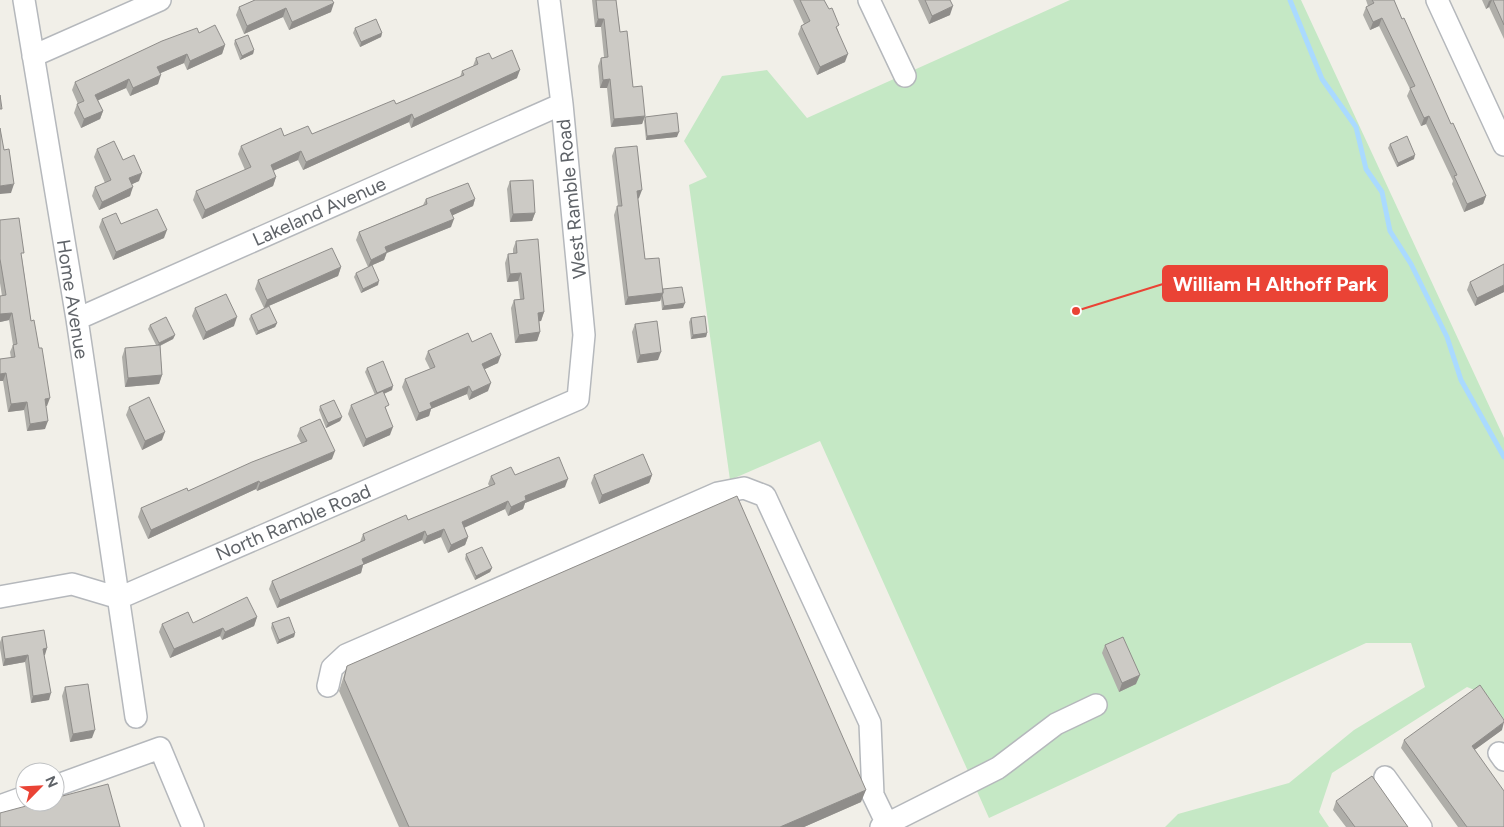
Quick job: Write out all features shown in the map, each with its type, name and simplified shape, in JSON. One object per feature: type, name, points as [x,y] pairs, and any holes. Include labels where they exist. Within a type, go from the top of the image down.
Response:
[{"type":"street","name":"Home Avenue","points":[[24,0],[76,319],[136,717]]},
{"type":"street","points":[[33,56],[160,0]]},
{"type":"street","name":"West Ramble Road","points":[[549,0],[562,104],[584,335],[578,399]]},
{"type":"street","points":[[869,0],[905,76]]},
{"type":"street","points":[[1437,0],[1504,145]]},
{"type":"street","name":"Lakeland Avenue","points":[[76,319],[562,104]]},
{"type":"street","name":"North Ramble Road","points":[[119,598],[578,399]]},
{"type":"street","points":[[328,686],[332,668],[346,655],[718,493],[744,488],[765,496],[870,723],[872,795],[884,826],[998,768],[1056,724],[1096,705]]},
{"type":"street","points":[[0,597],[72,584],[119,598]]},
{"type":"street","points":[[65,782],[160,748],[193,827]]},
{"type":"street","points":[[1385,777],[1421,827]]},
{"type":"street","points":[[0,806],[15,801]]},
{"type":"green space","points":[[1070,0],[1301,0],[1504,438],[1504,719],[1487,695],[1467,687],[1332,773],[1319,812],[1329,827],[1165,827],[1178,814],[1289,783],[1354,730],[1425,687],[1411,643],[1366,643],[989,818],[820,441],[730,480],[689,185],[707,177],[684,141],[722,76],[767,70],[807,118]]},
{"type":"building","points":[[255,0],[332,0],[334,3],[292,22],[286,8],[247,26],[239,7]]},
{"type":"building","points":[[596,0],[616,0],[620,32],[627,31],[633,87],[642,86],[645,116],[614,119],[610,79],[603,80],[601,58],[608,57],[604,19],[598,19]]},
{"type":"building","points":[[800,0],[824,0],[829,9],[832,8],[839,25],[836,27],[848,54],[820,67],[801,26],[810,21]]},
{"type":"building","points":[[925,0],[950,0],[953,6],[932,16]]},
{"type":"building","points":[[1372,0],[1394,0],[1486,196],[1467,204],[1454,176],[1457,175],[1429,116],[1424,118],[1410,88],[1415,86],[1382,18],[1373,22],[1366,7],[1374,3]]},
{"type":"building","points":[[1493,0],[1504,0],[1504,25]]},
{"type":"building","points":[[376,19],[382,33],[361,42],[355,28]]},
{"type":"building","points":[[215,25],[225,45],[190,61],[187,54],[157,67],[161,75],[133,88],[129,79],[95,95],[103,111],[84,119],[77,104],[84,101],[75,82],[162,41],[197,28],[199,33]]},
{"type":"building","points":[[248,35],[254,50],[242,56],[235,40]]},
{"type":"building","points":[[512,50],[520,70],[414,119],[412,114],[306,162],[301,151],[271,165],[276,177],[205,210],[196,191],[251,167],[241,146],[281,128],[284,136],[308,126],[312,134],[394,100],[396,104],[464,75],[462,71],[478,64],[476,58],[489,53],[492,59]]},
{"type":"building","points":[[677,113],[679,132],[647,136],[645,117]]},
{"type":"building","points":[[0,128],[4,150],[9,149],[14,184],[0,186]]},
{"type":"building","points":[[1407,136],[1415,155],[1398,163],[1390,144]]},
{"type":"building","points":[[114,141],[123,160],[134,155],[142,173],[129,178],[133,187],[102,202],[95,187],[111,180],[97,149]]},
{"type":"building","points":[[637,146],[642,190],[637,191],[645,259],[659,258],[663,293],[628,297],[617,206],[622,206],[615,148]]},
{"type":"building","points":[[533,180],[535,213],[513,214],[510,181]]},
{"type":"building","points":[[468,183],[475,199],[450,210],[454,219],[385,247],[387,252],[371,260],[359,232],[427,204],[426,199]]},
{"type":"building","points":[[157,209],[167,230],[116,252],[102,219],[116,213],[121,224]]},
{"type":"building","points":[[19,218],[24,253],[21,253],[31,321],[34,320],[39,348],[42,348],[50,398],[45,399],[48,421],[30,424],[27,402],[11,404],[6,373],[0,374],[0,359],[15,357],[13,345],[17,344],[12,313],[0,314],[0,296],[6,295],[0,259],[0,220]]},
{"type":"building","points":[[538,239],[544,312],[538,313],[540,332],[519,335],[514,300],[524,299],[521,273],[510,274],[508,254],[517,253],[516,241]]},
{"type":"building","points":[[332,248],[341,267],[267,300],[258,280]]},
{"type":"building","points":[[1504,264],[1504,285],[1477,298],[1470,282]]},
{"type":"building","points":[[372,265],[379,281],[363,289],[356,273]]},
{"type":"building","points":[[682,287],[685,303],[664,306],[663,289]]},
{"type":"building","points":[[226,294],[237,317],[206,332],[195,308]]},
{"type":"building","points":[[269,306],[277,323],[258,331],[251,315]]},
{"type":"building","points":[[705,316],[707,333],[693,335],[691,318]]},
{"type":"building","points":[[166,317],[175,335],[159,343],[150,325]]},
{"type":"building","points":[[657,321],[661,352],[640,355],[635,324]]},
{"type":"building","points":[[468,333],[472,342],[491,333],[501,355],[482,364],[491,383],[472,392],[469,386],[430,403],[432,408],[419,413],[405,379],[435,367],[428,351]]},
{"type":"building","points":[[160,345],[162,375],[128,378],[125,348]]},
{"type":"building","points":[[383,361],[393,386],[377,393],[367,368]]},
{"type":"building","points":[[383,391],[389,405],[385,407],[393,427],[366,439],[351,405]]},
{"type":"building","points":[[149,397],[165,432],[145,441],[129,407]]},
{"type":"building","points":[[334,400],[342,417],[328,423],[320,406]]},
{"type":"building","points":[[320,419],[335,451],[260,483],[259,481],[151,530],[141,508],[187,488],[188,491],[252,462],[307,441],[300,428]]},
{"type":"building","points":[[643,454],[652,475],[602,495],[594,475]]},
{"type":"building","points":[[559,457],[568,479],[525,496],[526,500],[511,507],[508,501],[462,522],[468,537],[451,545],[444,529],[427,536],[425,531],[362,559],[364,564],[280,600],[272,581],[365,540],[363,534],[406,515],[408,520],[495,484],[491,476],[511,467],[515,475]]},
{"type":"building","points":[[737,496],[866,790],[780,827],[409,827],[344,679],[347,666]]},
{"type":"building","points":[[482,547],[492,568],[476,576],[466,554]]},
{"type":"building","points":[[247,597],[257,617],[225,632],[223,628],[174,649],[162,624],[188,612],[193,623]]},
{"type":"building","points":[[289,617],[295,633],[279,640],[272,623]]},
{"type":"building","points":[[44,630],[47,648],[43,649],[51,693],[33,696],[28,655],[5,659],[2,637]]},
{"type":"building","points":[[1123,637],[1140,675],[1122,683],[1105,645]]},
{"type":"building","points":[[88,684],[95,730],[73,734],[65,687]]},
{"type":"building","points":[[1480,685],[1504,722],[1472,746],[1504,791],[1504,827],[1467,827],[1404,740]]},
{"type":"building","points":[[1372,776],[1408,827],[1355,827],[1336,801]]},
{"type":"building","points":[[108,784],[120,827],[0,827],[0,813],[15,809],[15,812],[65,812],[65,795]]},
{"type":"waterway","points":[[1290,0],[1322,79],[1356,127],[1366,169],[1382,192],[1390,231],[1411,264],[1447,337],[1461,380],[1504,457]]},
{"type":"place","name":"William H Althoff Park","points":[[1076,311]]}]
